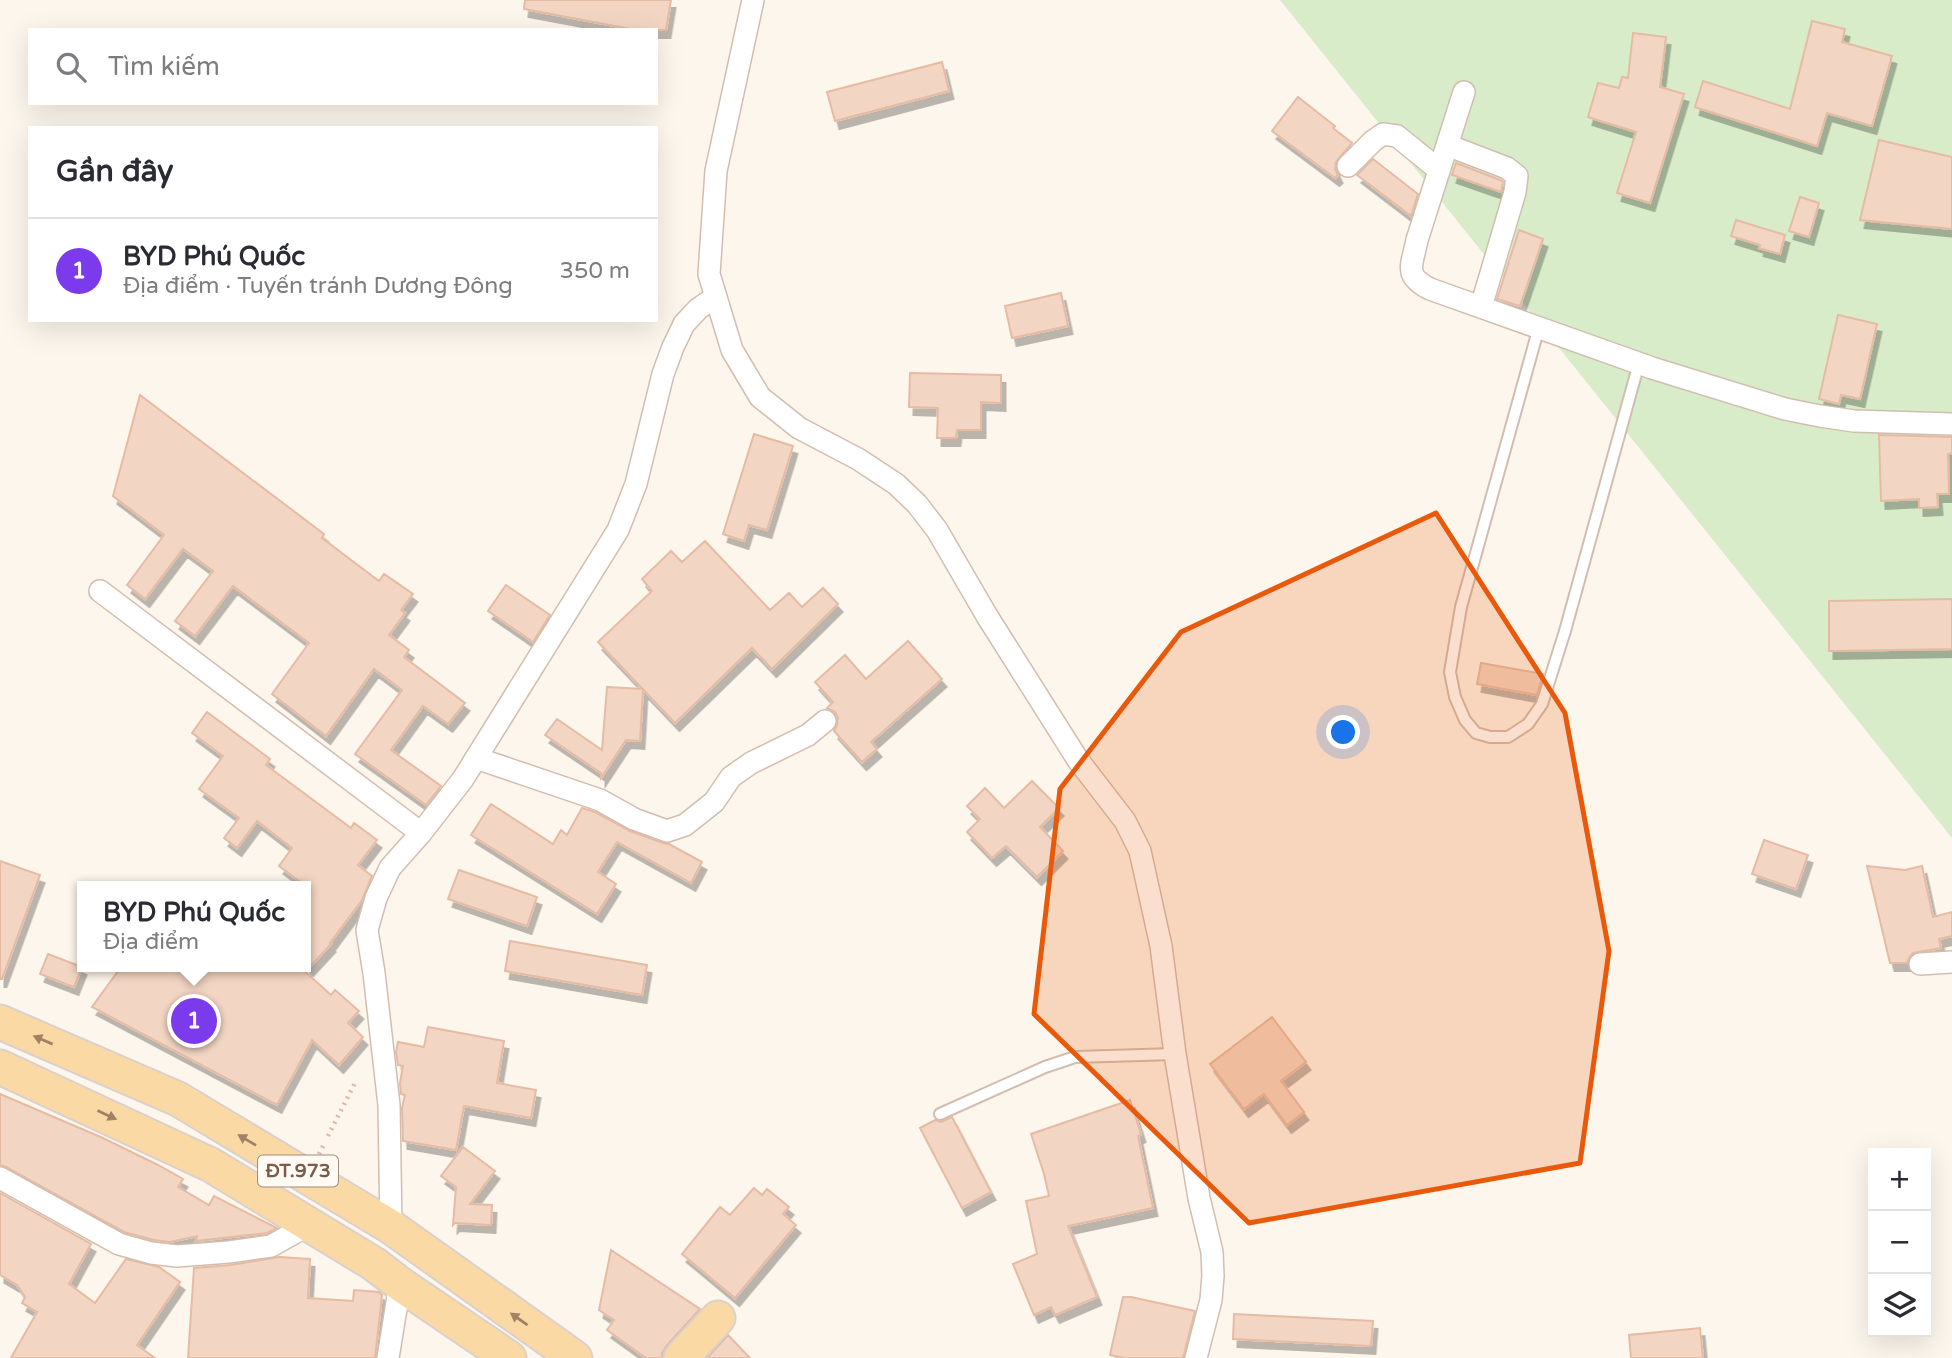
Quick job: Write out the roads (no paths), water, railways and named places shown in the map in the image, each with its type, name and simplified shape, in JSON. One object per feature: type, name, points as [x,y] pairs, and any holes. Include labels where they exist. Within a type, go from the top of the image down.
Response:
[{"type":"main road","name":"ĐT.973","points":[[0,1022],[178,1099],[391,1227],[575,1358]]},
{"type":"main road","name":"ĐT.973","points":[[0,1067],[211,1165],[374,1264],[509,1358]]},
{"type":"main road","points":[[374,1264],[391,1227]]},
{"type":"main road","points":[[681,1358],[718,1318]]},
{"type":"street","points":[[753,0],[716,171],[709,274],[732,350],[760,397],[799,428],[858,458],[896,484],[917,504],[937,530],[1078,760],[1125,821],[1140,851],[1161,946],[1175,1054],[1199,1198],[1212,1252],[1210,1300],[1196,1358]]},
{"type":"street","points":[[1464,92],[1417,240],[1412,263],[1412,275],[1416,282],[1639,363],[1785,409],[1854,421],[1952,425]]},
{"type":"street","points":[[1348,166],[1383,134],[1396,136],[1439,170]]},
{"type":"street","points":[[1447,145],[1507,168],[1517,176],[1515,192],[1481,307]]},
{"type":"street","points":[[391,1227],[389,1105],[367,930],[376,898],[390,868],[463,779],[618,530],[636,484],[663,374],[673,347],[684,324],[698,309],[715,297]]},
{"type":"street","points":[[100,591],[421,833]]},
{"type":"street","points":[[476,758],[600,800],[634,820],[667,831],[685,825],[715,802],[731,777],[808,735],[825,722]]},
{"type":"street","points":[[1920,964],[1952,962]]},
{"type":"street","points":[[0,1178],[119,1244],[151,1253],[177,1256],[271,1246],[310,1224]]},
{"type":"street","points":[[388,1358],[400,1284]]},
{"type":"lane","points":[[1539,327],[1461,607],[1450,672],[1455,697],[1465,720],[1476,733],[1490,737],[1508,737],[1528,724],[1542,704],[1566,631],[1639,363]]},
{"type":"lane","points":[[940,1114],[1045,1067],[1075,1057],[1175,1054]]},
{"type":"place","name":"BYD Phú Quốc","points":[[194,1021]]}]
